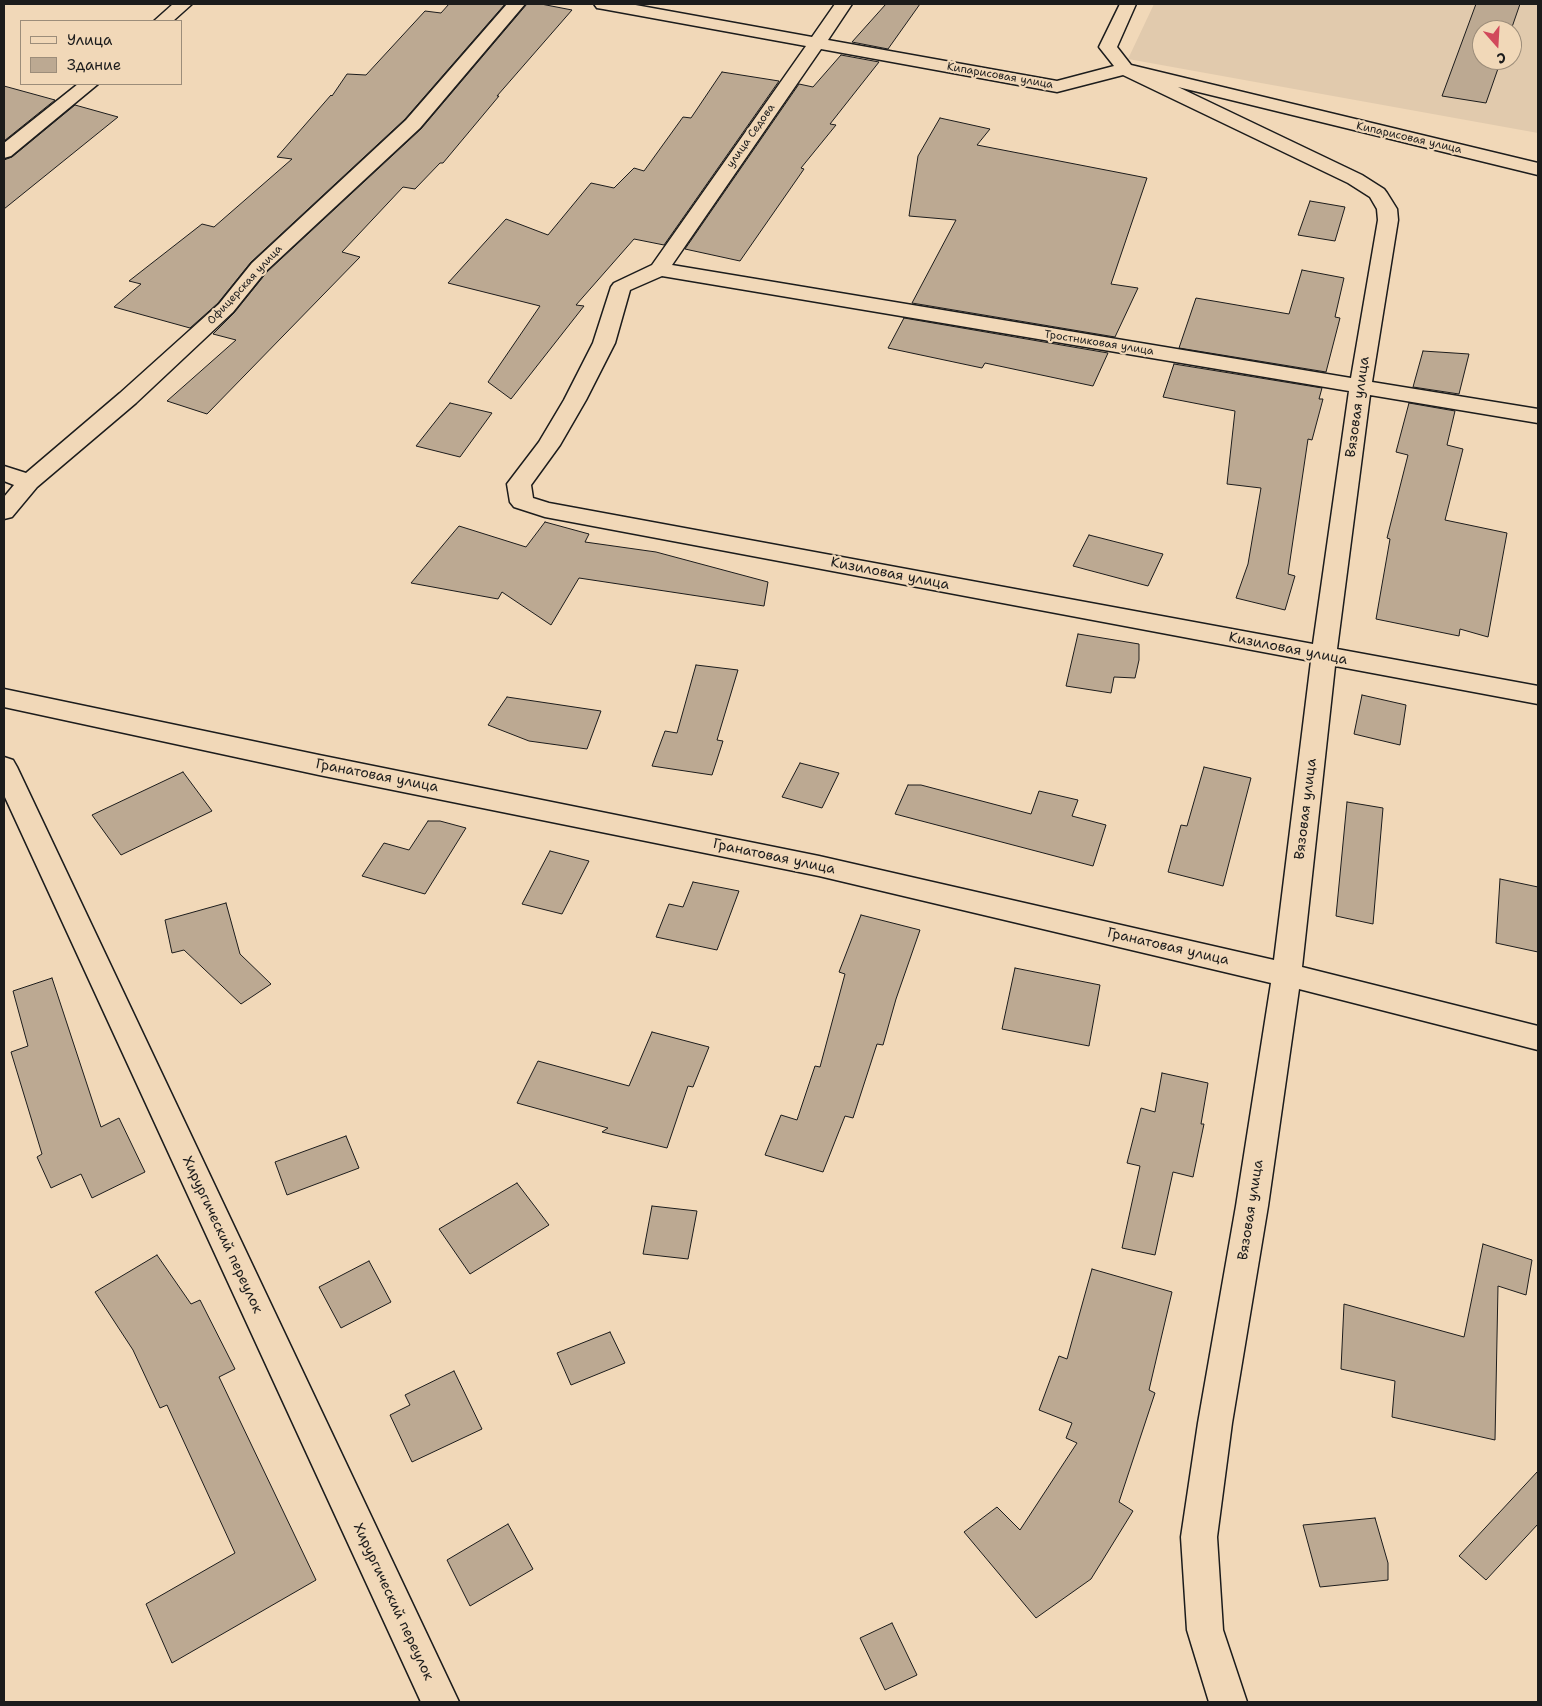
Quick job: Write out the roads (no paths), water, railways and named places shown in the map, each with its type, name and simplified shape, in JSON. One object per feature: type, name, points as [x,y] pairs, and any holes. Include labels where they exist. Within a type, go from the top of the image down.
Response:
[{"type":"street","points":[[164,20],[184,4]]},
{"type":"street","name":"Офицерская улица","points":[[4,512],[29,482],[128,398],[226,308],[259,266],[413,124],[516,4]]},
{"type":"street","name":"Кипарисовая улица","points":[[603,4],[1057,87],[1125,69],[1538,169]]},
{"type":"street","name":"улица Седова","points":[[659,269],[844,4]]},
{"type":"street","points":[[1125,69],[1108,47],[1128,4]]},
{"type":"street","name":"Вязовая улица","points":[[1125,69],[1355,179],[1377,193],[1387,209],[1388,220],[1360,386],[1324,655],[1287,974],[1252,1206],[1215,1423],[1199,1537],[1205,1630],[1228,1702]]},
{"type":"street","points":[[4,152],[88,85]]},
{"type":"street","name":"Тростниковая улица","points":[[659,269],[1538,416]]},
{"type":"street","name":"Кизиловая улица","points":[[659,269],[621,287],[604,343],[575,400],[549,445],[519,484],[522,502],[554,512],[1538,695]]},
{"type":"street","points":[[4,473],[29,482]]},
{"type":"street","name":"Гранатовая улица","points":[[4,698],[319,765],[819,866],[1287,974],[1538,1038]]},
{"type":"street","name":"Хирургический переулок","points":[[4,767],[440,1702]]}]
